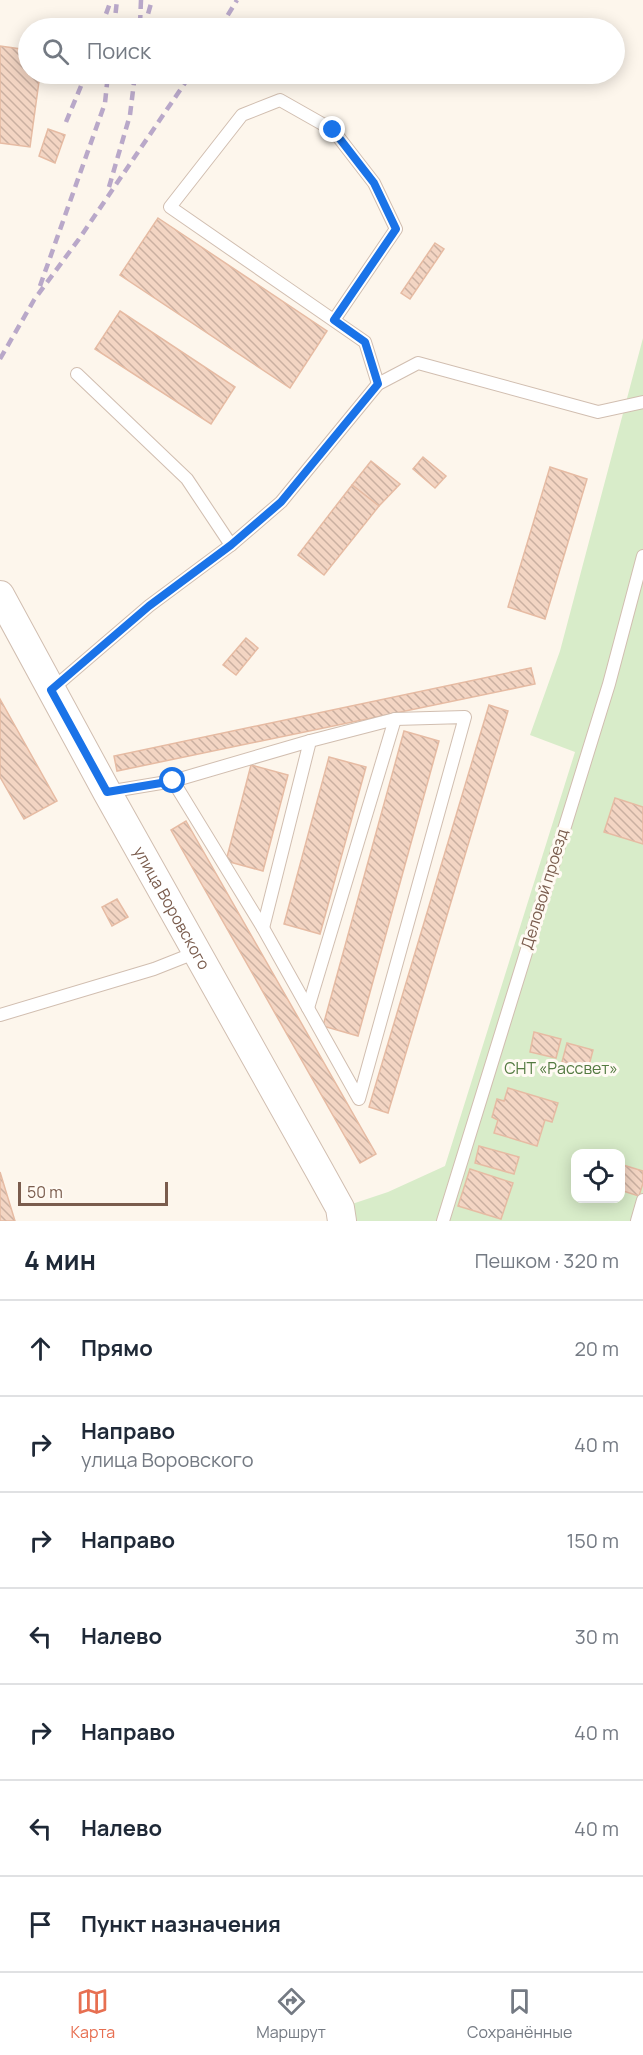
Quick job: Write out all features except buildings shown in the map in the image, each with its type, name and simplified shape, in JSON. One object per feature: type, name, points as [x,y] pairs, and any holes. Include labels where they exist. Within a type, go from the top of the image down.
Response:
[{"type":"street","name":"улица Воровского","points":[[0,595],[107,792],[340,1208],[342,1221]]},
{"type":"lane","points":[[334,320],[396,229],[374,183],[333,130],[280,100],[242,116],[170,207],[365,342],[378,384]]},
{"type":"lane","points":[[51,690],[149,606],[231,545],[281,502],[378,384],[418,363],[598,412],[643,402]]},
{"type":"lane","points":[[77,374],[187,479],[231,545]]},
{"type":"lane","name":"Деловой проезд","points":[[443,1221],[609,684],[642,561]]},
{"type":"lane","points":[[107,792],[173,781],[395,719],[465,717],[359,1099],[263,928],[173,781]]},
{"type":"lane","points":[[308,1008],[395,719]]},
{"type":"lane","points":[[263,928],[310,741]]},
{"type":"lane","points":[[0,1015],[154,969],[198,952]]},
{"type":"lane","points":[[637,1221],[643,1200]]},
{"type":"green space","name":"СНТ «Рассвет»","points":[[643,338],[643,1221],[342,1221],[340,1208],[388,1192],[445,1166],[575,752],[530,735],[560,651]]},
{"type":"railway","points":[[105,18],[111,0]]},
{"type":"railway","points":[[115,18],[117,0]]},
{"type":"railway","points":[[140,18],[141,0]]},
{"type":"railway","points":[[147,18],[152,0]]},
{"type":"railway","points":[[226,18],[237,0]]},
{"type":"railway","points":[[66,122],[82,84]]},
{"type":"railway","points":[[40,286],[105,103],[107,84]]},
{"type":"railway","points":[[109,187],[130,115],[134,84]]},
{"type":"railway","points":[[0,359],[34,300],[79,239],[184,84]]},
{"type":"route","points":[[173,781],[107,792],[51,690],[149,606],[231,545],[281,502],[378,384],[365,342],[334,320],[396,229],[374,183],[333,130]]}]
